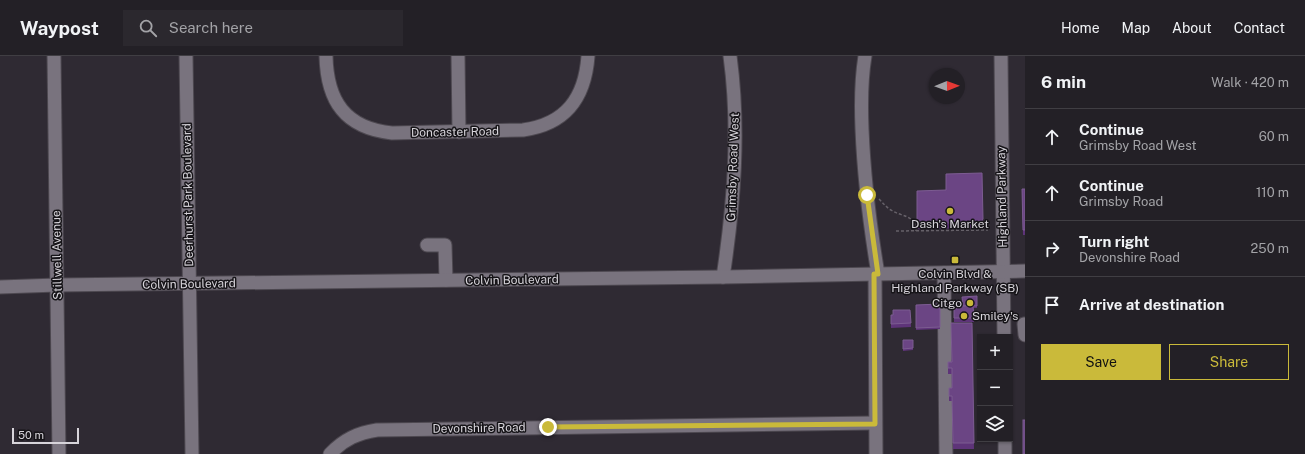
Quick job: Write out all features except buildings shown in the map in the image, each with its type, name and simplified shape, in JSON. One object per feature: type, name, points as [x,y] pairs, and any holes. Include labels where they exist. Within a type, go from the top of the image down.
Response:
[{"type":"street","name":"Stillwell Avenue","points":[[54,56],[59,454]]},
{"type":"street","name":"Deerhurst Park Boulevard","points":[[186,56],[192,454]]},
{"type":"street","name":"Doncaster Road","points":[[326,56],[327,73],[333,96],[347,115],[356,123],[366,128],[378,132],[392,133],[524,130],[538,128],[554,121],[569,109],[577,97],[583,83],[588,56]]},
{"type":"street","points":[[458,56],[459,132]]},
{"type":"street","name":"Grimsby Road West","points":[[723,277],[733,201],[735,108],[734,85],[730,56]]},
{"type":"street","points":[[865,56],[861,108],[868,213],[876,274],[876,454]]},
{"type":"street","name":"Highland Parkway","points":[[1001,56],[1004,334]]},
{"type":"street","points":[[427,245],[447,239],[446,280]]},
{"type":"street","name":"Colvin Boulevard","points":[[0,287],[57,285],[944,274],[1025,271]]},
{"type":"street","points":[[944,274],[946,454]]},
{"type":"street","name":"Devonshire Road","points":[[330,454],[346,440],[356,434],[377,430],[875,424]]},
{"type":"street","points":[[1005,442],[1005,454]]},
{"type":"path","points":[[874,196],[891,210],[909,218],[915,225],[916,231]]},
{"type":"path","points":[[896,231],[988,230]]},
{"type":"place","name":"Dash's Market","points":[[950,211]]},
{"type":"place","name":"Colvin Blvd & Highland Parkway (SB)","points":[[955,260]]},
{"type":"place","name":"Citgo","points":[[970,303]]},
{"type":"place","name":"Smiley's","points":[[964,316]]},
{"type":"route","points":[[548,427],[875,424],[874,274],[878,274],[868,213],[867,195]]}]
